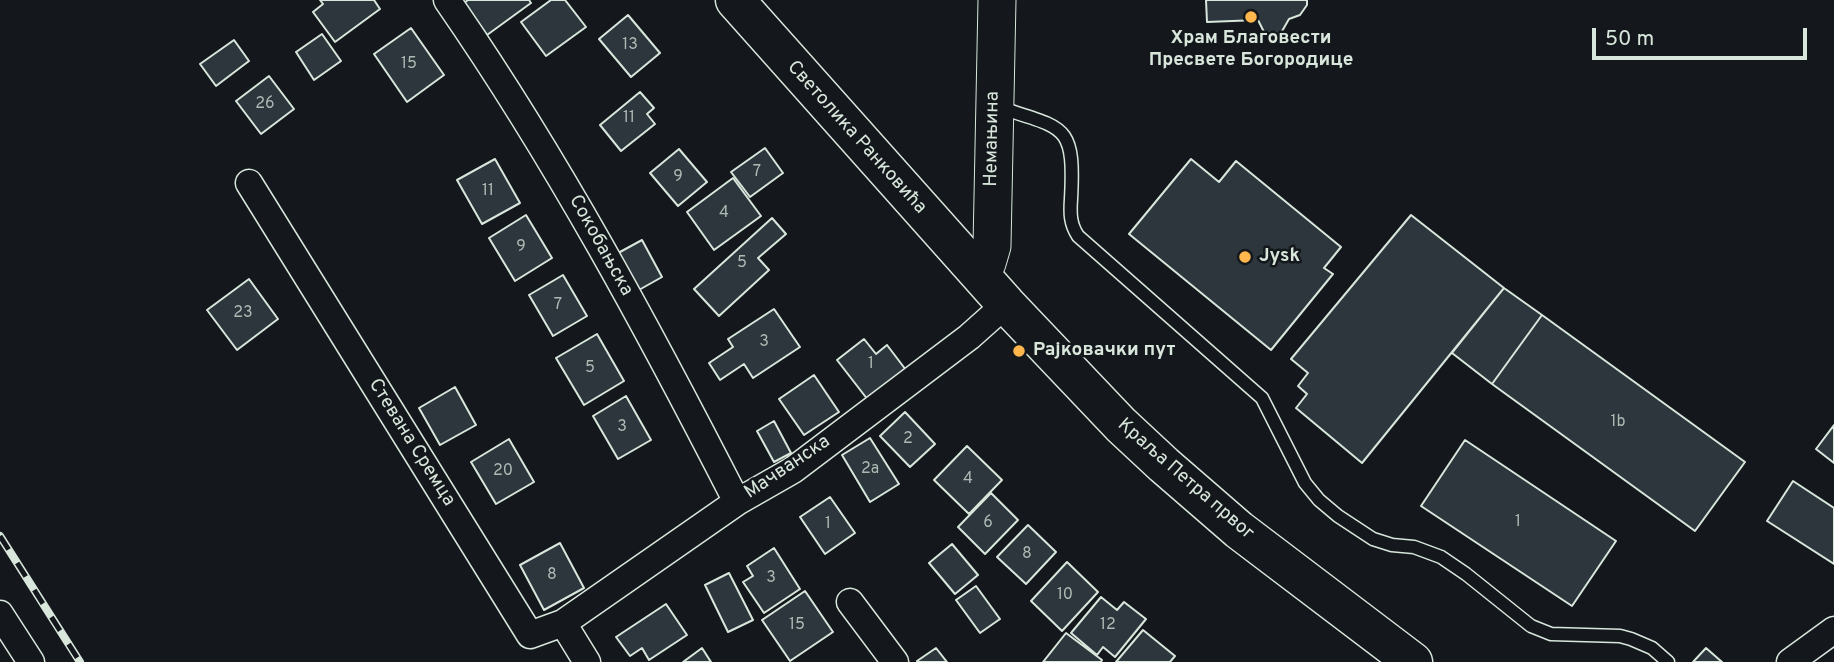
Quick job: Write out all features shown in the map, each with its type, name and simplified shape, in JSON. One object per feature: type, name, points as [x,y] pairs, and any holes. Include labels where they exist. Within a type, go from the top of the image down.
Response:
[{"type":"main road","name":"Светолика Ранковића","points":[[735,0],[786,61],[980,274]]},
{"type":"main road","name":"Краља Петра првог","points":[[980,274],[1103,407],[1164,466],[1239,530],[1413,662]]},
{"type":"street","name":"Сокобањска","points":[[447,0],[549,156],[680,391],[737,502]]},
{"type":"street","name":"Немањина","points":[[980,274],[988,263],[992,246],[997,0]]},
{"type":"street","name":"Стевана Сремца","points":[[249,183],[530,635],[563,623]]},
{"type":"street","name":"Мачванска","points":[[563,623],[737,502],[793,470],[969,337],[1006,304]]},
{"type":"street","points":[[850,601],[895,662]]},
{"type":"street","points":[[0,614],[31,662]]},
{"type":"street","points":[[563,623],[587,662]]},
{"type":"street","points":[[1790,662],[1834,630]]},
{"type":"lane","points":[[994,106],[1048,123],[1062,133],[1072,151],[1070,215],[1078,236],[1262,398],[1305,483],[1319,500],[1338,516],[1373,539],[1392,545],[1414,547],[1441,557],[1531,626],[1551,634],[1620,636],[1642,643],[1668,662]]},
{"type":"building","points":[[320,0],[374,0],[380,9],[335,42],[313,12],[323,4]]},
{"type":"building","points":[[468,0],[529,0],[531,3],[487,35],[464,3]]},
{"type":"building","points":[[551,0],[565,0],[586,27],[546,56],[521,22]]},
{"type":"building","name":"Храм Благовести Пресвете Богородице","points":[[1206,0],[1307,0],[1307,5],[1300,15],[1289,19],[1281,33],[1264,32],[1258,20],[1207,22]]},
{"type":"building","points":[[628,15],[660,53],[631,77],[599,39]]},
{"type":"building","points":[[411,28],[444,75],[407,102],[374,54]]},
{"type":"building","points":[[322,34],[341,61],[314,80],[296,52]]},
{"type":"building","points":[[234,40],[249,61],[216,86],[200,64]]},
{"type":"building","points":[[269,76],[294,109],[261,134],[236,101]]},
{"type":"building","points":[[640,92],[654,108],[647,114],[655,124],[621,151],[600,125]]},
{"type":"building","points":[[765,148],[783,173],[750,197],[731,172]]},
{"type":"building","points":[[679,149],[707,182],[678,206],[650,173]]},
{"type":"building","points":[[495,159],[520,203],[482,224],[457,180]]},
{"type":"building","name":"Jysk","points":[[1191,159],[1219,182],[1236,161],[1341,247],[1324,268],[1333,274],[1271,350],[1129,234]]},
{"type":"building","points":[[733,178],[761,216],[714,250],[687,212]]},
{"type":"building","points":[[526,215],[552,258],[515,281],[489,238]]},
{"type":"building","points":[[1411,215],[1504,288],[1362,463],[1296,408],[1307,394],[1298,386],[1308,373],[1291,359]]},
{"type":"building","points":[[772,218],[786,234],[758,258],[769,270],[719,316],[694,289]]},
{"type":"building","points":[[642,240],[662,277],[630,295],[609,258]]},
{"type":"building","points":[[563,275],[587,316],[553,336],[529,295]]},
{"type":"building","points":[[249,279],[278,319],[237,350],[207,310]]},
{"type":"building","points":[[1504,288],[1542,315],[1492,384],[1452,353]]},
{"type":"building","points":[[774,309],[800,347],[753,378],[744,364],[720,380],[709,363],[733,347],[728,339]]},
{"type":"building","points":[[1542,315],[1745,462],[1695,531],[1492,384]]},
{"type":"building","points":[[597,334],[624,381],[584,405],[556,358]]},
{"type":"building","points":[[864,339],[876,354],[887,345],[906,370],[868,400],[837,360]]},
{"type":"building","points":[[814,375],[839,412],[804,435],[779,399]]},
{"type":"building","points":[[455,387],[476,425],[440,445],[419,408]]},
{"type":"building","points":[[626,396],[651,440],[618,459],[593,416]]},
{"type":"building","points":[[905,412],[935,444],[910,467],[880,436]]},
{"type":"building","points":[[774,421],[791,453],[774,462],[757,431]]},
{"type":"building","points":[[1834,425],[1834,463],[1816,449]]},
{"type":"building","points":[[870,438],[899,484],[870,502],[842,455]]},
{"type":"building","points":[[509,439],[534,482],[496,504],[471,462]]},
{"type":"building","points":[[1465,440],[1616,541],[1572,606],[1421,506]]},
{"type":"building","points":[[967,446],[1002,480],[969,514],[934,480]]},
{"type":"building","points":[[1793,481],[1834,508],[1834,564],[1767,521]]},
{"type":"building","points":[[991,493],[1018,520],[985,554],[958,527]]},
{"type":"building","points":[[830,497],[855,533],[825,554],[800,517]]},
{"type":"building","points":[[1028,525],[1056,552],[1026,584],[997,557]]},
{"type":"building","points":[[560,543],[584,588],[544,610],[520,565]]},
{"type":"building","points":[[952,544],[978,575],[955,594],[929,563]]},
{"type":"building","points":[[774,548],[800,589],[764,613],[743,582],[753,576],[747,566]]},
{"type":"building","points":[[1067,562],[1098,592],[1062,631],[1031,601]]},
{"type":"building","points":[[729,573],[753,620],[728,632],[705,585]]},
{"type":"building","points":[[976,586],[1000,619],[980,633],[956,600]]},
{"type":"building","points":[[805,591],[833,632],[790,661],[762,620]]},
{"type":"building","points":[[1101,597],[1117,610],[1124,602],[1146,619],[1115,657],[1103,647],[1097,655],[1071,633]]},
{"type":"building","points":[[666,604],[687,635],[649,660],[642,648],[630,656],[616,637]]},
{"type":"building","points":[[1143,630],[1175,656],[1170,662],[1116,662]]},
{"type":"building","points":[[1066,633],[1102,660],[1101,662],[1043,662]]},
{"type":"building","points":[[702,648],[711,662],[683,662]]},
{"type":"building","points":[[936,648],[947,662],[917,661]]},
{"type":"building","points":[[1706,648],[1722,662],[1693,662]]},
{"type":"railway","points":[[0,536],[80,662]]},
{"type":"place","name":"Храм Благовести Пресвете Богородице","points":[[1251,17]]},
{"type":"place","name":"Jysk","points":[[1245,257]]},
{"type":"place","name":"Рајковачки пут","points":[[1019,351]]}]
